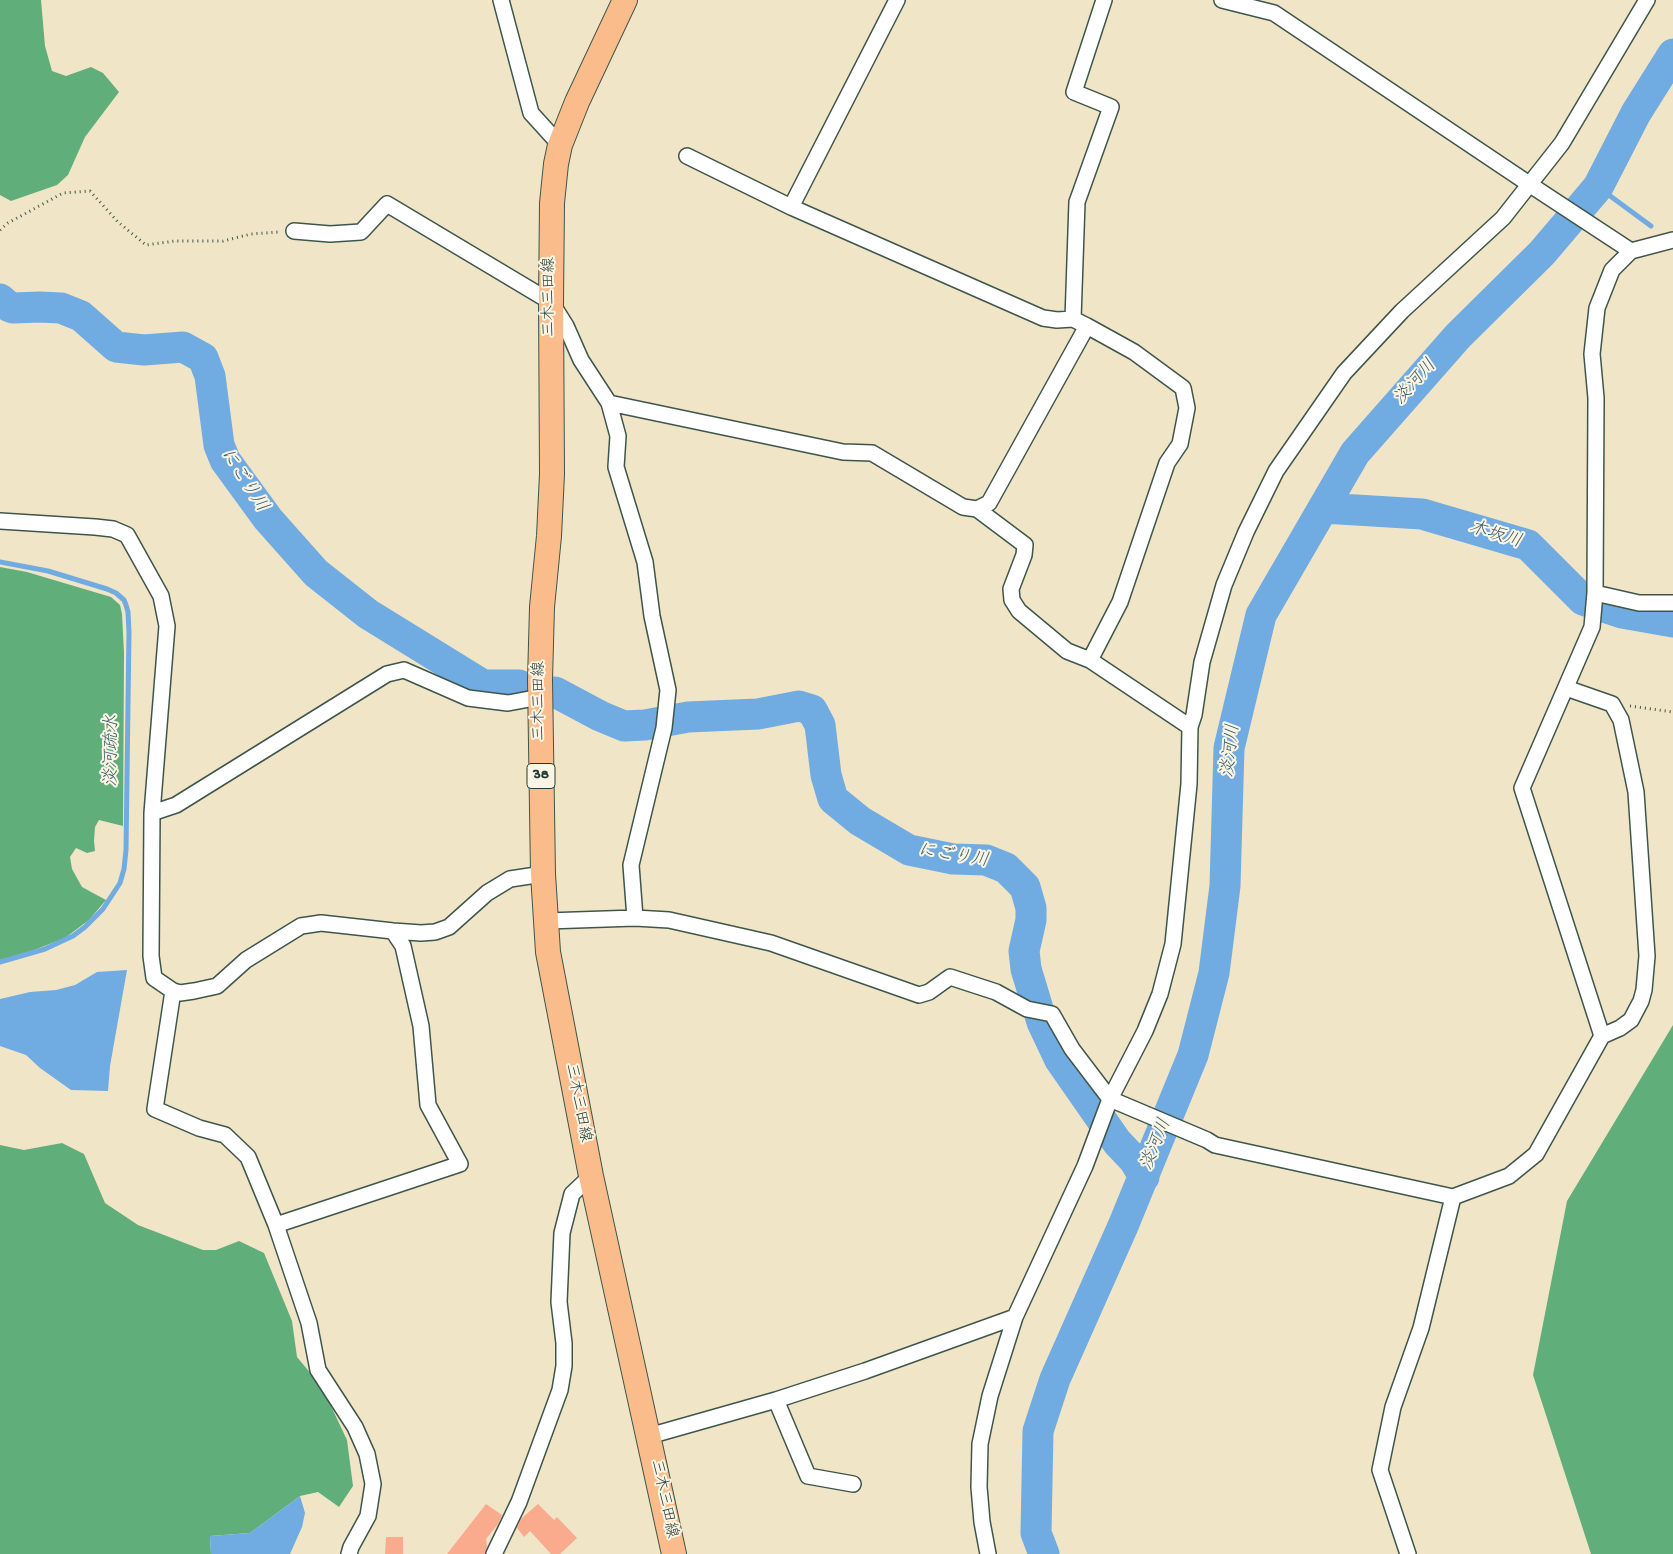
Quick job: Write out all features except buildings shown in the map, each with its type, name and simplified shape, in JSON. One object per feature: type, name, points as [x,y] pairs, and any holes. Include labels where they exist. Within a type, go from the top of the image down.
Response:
[{"type":"main road","name":"三木三田線","points":[[625,0],[577,102],[560,145],[552,203],[550,302],[552,474],[549,536],[542,607],[540,697],[543,874],[548,952],[591,1176],[674,1554]]},
{"type":"street","points":[[501,0],[531,114],[560,145]]},
{"type":"street","points":[[792,207],[897,0]]},
{"type":"street","points":[[1073,319],[1077,202],[1111,106],[1074,92],[1104,0]]},
{"type":"street","points":[[1222,0],[1274,13],[1531,186],[1627,248],[1673,240]]},
{"type":"street","points":[[988,1554],[982,1522],[979,1487],[980,1444],[990,1396],[1015,1317],[1086,1166],[1110,1099],[1160,994],[1174,944],[1190,784],[1190,727],[1194,715],[1202,662],[1224,584],[1246,532],[1276,471],[1344,373],[1402,311],[1503,218],[1531,186],[1562,143],[1647,0]]},
{"type":"street","points":[[688,156],[792,207],[1043,318],[1057,320],[1073,319],[1134,352],[1183,388],[1187,408],[1180,444],[1167,463],[1120,602],[1090,660]]},
{"type":"street","points":[[294,232],[330,234],[362,232],[387,204],[550,302],[566,326],[581,360],[610,403],[618,436],[616,467],[645,562],[652,616],[668,690],[664,728],[631,865],[634,918]]},
{"type":"street","points":[[1602,1036],[1522,788],[1592,626],[1595,593],[1596,398],[1592,354],[1597,308],[1612,270],[1627,248]]},
{"type":"street","points":[[977,510],[989,503],[1087,326]]},
{"type":"street","points":[[610,403],[844,452],[872,453],[963,507],[977,510],[1025,545],[1024,555],[1012,589],[1012,600],[1019,612],[1067,651],[1090,660],[1190,727]]},
{"type":"street","points":[[0,521],[95,527],[113,529],[127,534],[161,596],[167,626],[152,813],[151,956],[154,978],[173,991],[194,991],[217,986],[246,960],[301,926],[321,923],[393,931],[435,932],[449,927],[487,893],[510,879],[543,874]]},
{"type":"street","points":[[1595,593],[1640,603],[1673,603]]},
{"type":"street","points":[[152,813],[176,805],[386,674],[404,670],[468,698],[508,703],[540,697]]},
{"type":"street","points":[[547,921],[634,918],[669,920],[772,943],[919,995],[929,992],[950,977],[996,992],[1027,1009],[1052,1014],[1072,1049],[1110,1099],[1207,1140],[1215,1146],[1453,1197],[1510,1176],[1536,1154],[1602,1036],[1620,1028],[1631,1020],[1641,1001],[1644,990],[1647,956],[1636,792],[1621,720],[1612,704],[1566,688]]},
{"type":"street","points":[[276,1225],[460,1164],[428,1105],[421,1026],[403,946],[393,931]]},
{"type":"street","points":[[173,991],[155,1109],[199,1128],[225,1135],[248,1157],[276,1225],[308,1323],[318,1370],[356,1427],[367,1454],[373,1484],[368,1516],[351,1547],[350,1554]]},
{"type":"street","points":[[494,1554],[519,1502],[560,1390],[564,1366],[564,1343],[559,1302],[562,1234],[572,1194],[591,1176]]},
{"type":"street","points":[[1408,1554],[1380,1470],[1392,1407],[1421,1328],[1453,1197]]},
{"type":"street","points":[[649,1436],[776,1400],[1015,1317]]},
{"type":"street","points":[[776,1400],[808,1476],[852,1484]]},
{"type":"path","points":[[0,230],[8,223],[63,193],[90,191],[118,222],[146,245],[175,241],[223,241],[251,234],[294,232]]},
{"type":"path","points":[[1612,704],[1673,712]]},
{"type":"green space","points":[[0,0],[41,0],[45,46],[52,71],[66,76],[91,67],[103,73],[119,92],[85,137],[68,175],[57,185],[11,201],[0,195]]},
{"type":"green space","points":[[0,567],[27,572],[111,597],[120,605],[124,653],[123,826],[99,820],[95,827],[95,851],[87,853],[76,848],[70,857],[72,869],[82,887],[106,900],[89,920],[65,938],[0,960]]},
{"type":"green space","points":[[1673,1025],[1673,1554],[1591,1554],[1533,1375],[1567,1201]]},
{"type":"green space","points":[[62,1143],[84,1154],[105,1203],[138,1225],[203,1250],[216,1250],[239,1241],[264,1253],[292,1321],[297,1357],[322,1387],[347,1440],[353,1486],[339,1507],[318,1492],[300,1496],[250,1533],[210,1536],[211,1554],[0,1554],[0,1145],[24,1150]]},
{"type":"water","points":[[127,970],[110,1066],[108,1091],[71,1090],[40,1068],[26,1055],[0,1046],[0,999],[75,985],[97,972]]},
{"type":"water","points":[[300,1496],[305,1513],[302,1527],[290,1554],[211,1554],[210,1536],[250,1533]]},
{"type":"waterway","name":"淡河川","points":[[1044,1554],[1036,1533],[1038,1431],[1055,1379],[1123,1226],[1193,1055],[1214,973],[1225,886],[1229,748],[1261,615],[1355,453],[1458,336],[1542,253],[1598,187],[1636,113],[1673,54]]},
{"type":"waterway","points":[[1598,187],[1651,226]]},
{"type":"waterway","name":"にごり川","points":[[0,299],[13,308],[61,308],[81,316],[116,347],[144,350],[183,347],[203,358],[210,376],[219,445],[225,460],[268,519],[316,573],[368,614],[483,685],[519,685]]},
{"type":"waterway","name":"木坂川","points":[[1323,508],[1422,514],[1528,545],[1583,600],[1622,613],[1673,622]]},
{"type":"waterway","name":"淡河疏水","points":[[0,562],[48,571],[116,593],[124,600],[126,605],[129,632],[126,850],[120,883],[103,909],[73,936],[45,949],[0,962]]},
{"type":"waterway","name":"にごり川","points":[[555,692],[600,716],[624,726],[645,725],[688,717],[758,714],[799,706],[812,710],[820,725],[826,775],[833,799],[860,821],[909,850],[953,859],[986,860],[1006,868],[1025,887],[1031,908],[1031,920],[1024,951],[1026,969],[1042,1022],[1060,1060],[1117,1142],[1134,1160],[1144,1177]]}]
